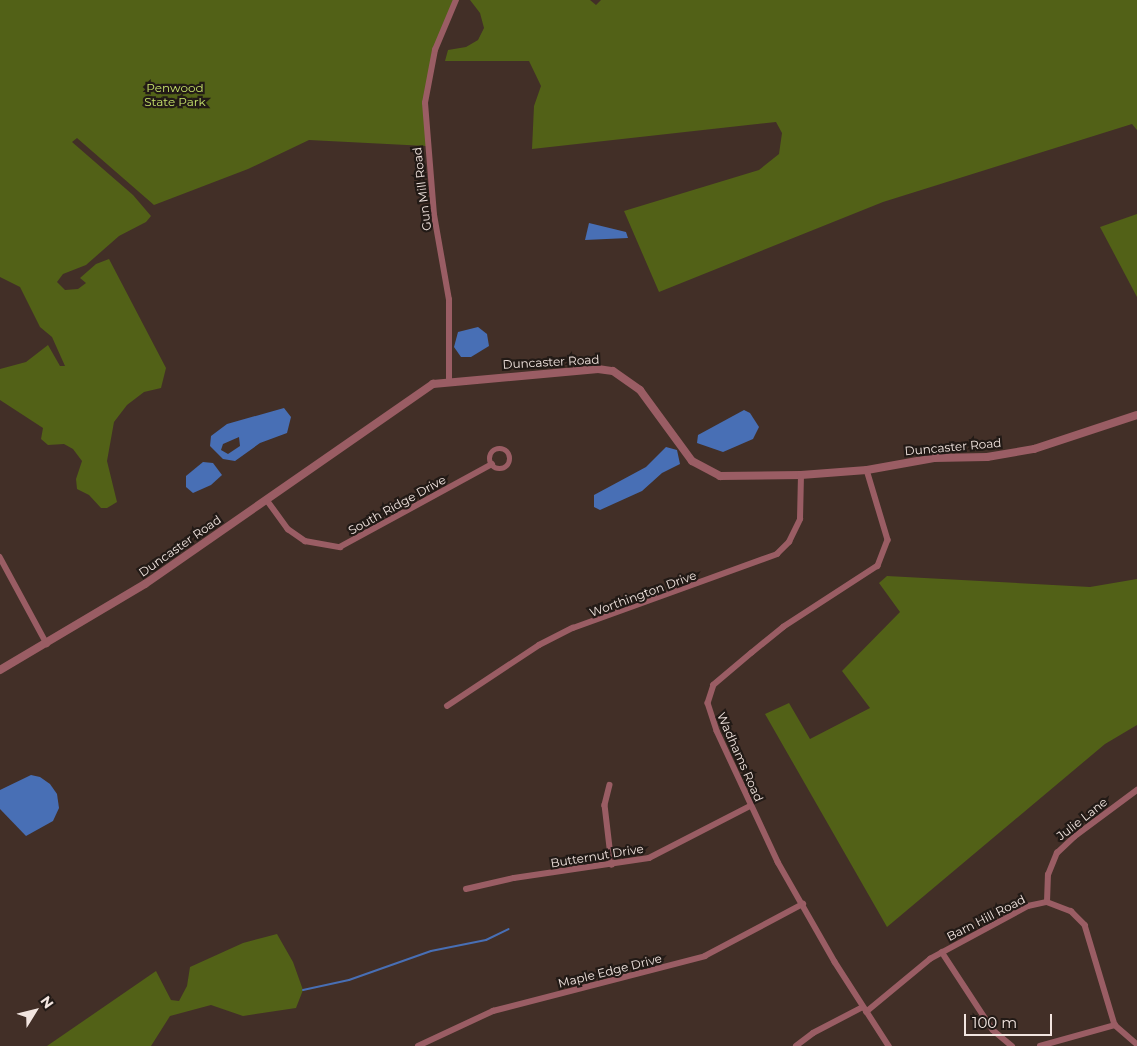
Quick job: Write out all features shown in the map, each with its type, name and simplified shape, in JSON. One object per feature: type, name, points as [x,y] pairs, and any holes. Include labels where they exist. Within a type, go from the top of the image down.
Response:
[{"type":"street","name":"Gun Mill Road","points":[[449,381],[449,300],[434,215],[425,103],[435,50],[456,0]]},
{"type":"street","name":"Duncaster Road","points":[[0,670],[48,644],[145,584],[419,391],[449,381],[598,369],[613,372],[640,390],[692,462],[707,472],[720,476],[801,475],[867,470],[934,458],[987,457],[1034,449],[1137,416]]},
{"type":"street","name":"South Ridge Drive","points":[[266,500],[288,528],[305,541],[340,547],[492,464]]},
{"type":"street","name":"Wadhams Road","points":[[867,470],[888,540],[878,566],[784,628],[723,676],[708,695],[709,713],[750,806],[803,904],[865,1010],[889,1046]]},
{"type":"street","name":"Worthington Drive","points":[[447,706],[539,645],[573,628],[777,554],[789,542],[800,519],[801,475]]},
{"type":"street","points":[[0,557],[48,644]]},
{"type":"street","points":[[610,785],[604,805],[612,865]]},
{"type":"street","name":"Julie Lane","points":[[1046,902],[1048,875],[1057,853],[1074,837],[1137,790]]},
{"type":"street","name":"Butternut Drive","points":[[466,889],[514,878],[612,865],[658,855],[750,806]]},
{"type":"street","points":[[1046,902],[1071,912],[1085,926],[1115,1025],[1137,1044]]},
{"type":"street","name":"Barn Hill Road","points":[[796,1046],[813,1033],[865,1010],[919,966],[942,952],[1028,906],[1046,902]]},
{"type":"street","name":"Maple Edge Drive","points":[[418,1046],[493,1011],[705,956],[803,904]]},
{"type":"street","points":[[942,952],[992,1030],[1012,1046]]},
{"type":"street","points":[[1040,1046],[1115,1025]]},
{"type":"green space","name":"Penwood State Park","points":[[0,0],[456,0],[428,76],[426,146],[309,140],[248,169],[154,205],[77,138],[72,142],[133,195],[151,216],[146,222],[119,236],[86,265],[63,274],[57,282],[65,290],[78,289],[86,283],[80,278],[96,264],[109,259],[166,368],[161,388],[144,392],[127,405],[114,422],[107,461],[117,502],[107,508],[101,508],[89,495],[77,489],[76,479],[82,461],[73,449],[64,444],[48,445],[41,439],[43,428],[0,400],[0,369],[26,362],[48,345],[60,366],[65,366],[52,337],[40,327],[20,287],[0,277]]},
{"type":"green space","points":[[470,0],[590,0],[596,5],[601,0],[1137,0],[1137,130],[1132,124],[883,202],[659,292],[624,211],[759,170],[779,154],[782,133],[776,122],[532,149],[534,106],[541,86],[529,61],[445,61],[448,50],[466,47],[478,40],[484,28],[480,13]]},
{"type":"green space","points":[[1137,214],[1137,297],[1100,227]]},
{"type":"green space","points":[[887,576],[1090,587],[1137,579],[1137,725],[1105,744],[887,927],[765,714],[789,703],[810,739],[870,708],[842,671],[900,612],[879,583]]},
{"type":"green space","points":[[277,934],[293,962],[303,990],[296,1008],[243,1016],[211,1005],[170,1016],[151,1046],[47,1046],[156,971],[171,1000],[179,1001],[187,986],[190,967],[243,943]]},
{"type":"water","points":[[589,223],[626,232],[628,238],[585,240]]},
{"type":"water","points":[[478,327],[487,334],[489,346],[471,357],[461,357],[454,347],[458,332]]},
{"type":"water","points":[[284,408],[291,417],[287,433],[260,443],[235,461],[223,459],[210,446],[211,436],[227,424]],"holes":[[[239,437],[240,446],[228,454],[221,450],[223,444]]]},
{"type":"water","points":[[744,410],[750,413],[759,427],[753,439],[723,452],[697,443],[698,435]]},
{"type":"water","points":[[666,447],[677,450],[680,464],[662,473],[642,491],[600,510],[594,507],[594,495],[646,467]]},
{"type":"water","points":[[203,462],[213,463],[222,475],[211,485],[193,493],[186,487],[186,476]]},
{"type":"water","points":[[31,775],[40,777],[50,784],[57,794],[59,808],[53,821],[26,836],[0,809],[0,790]]},
{"type":"waterway","points":[[303,990],[349,980],[431,951],[486,940],[509,929]]}]
